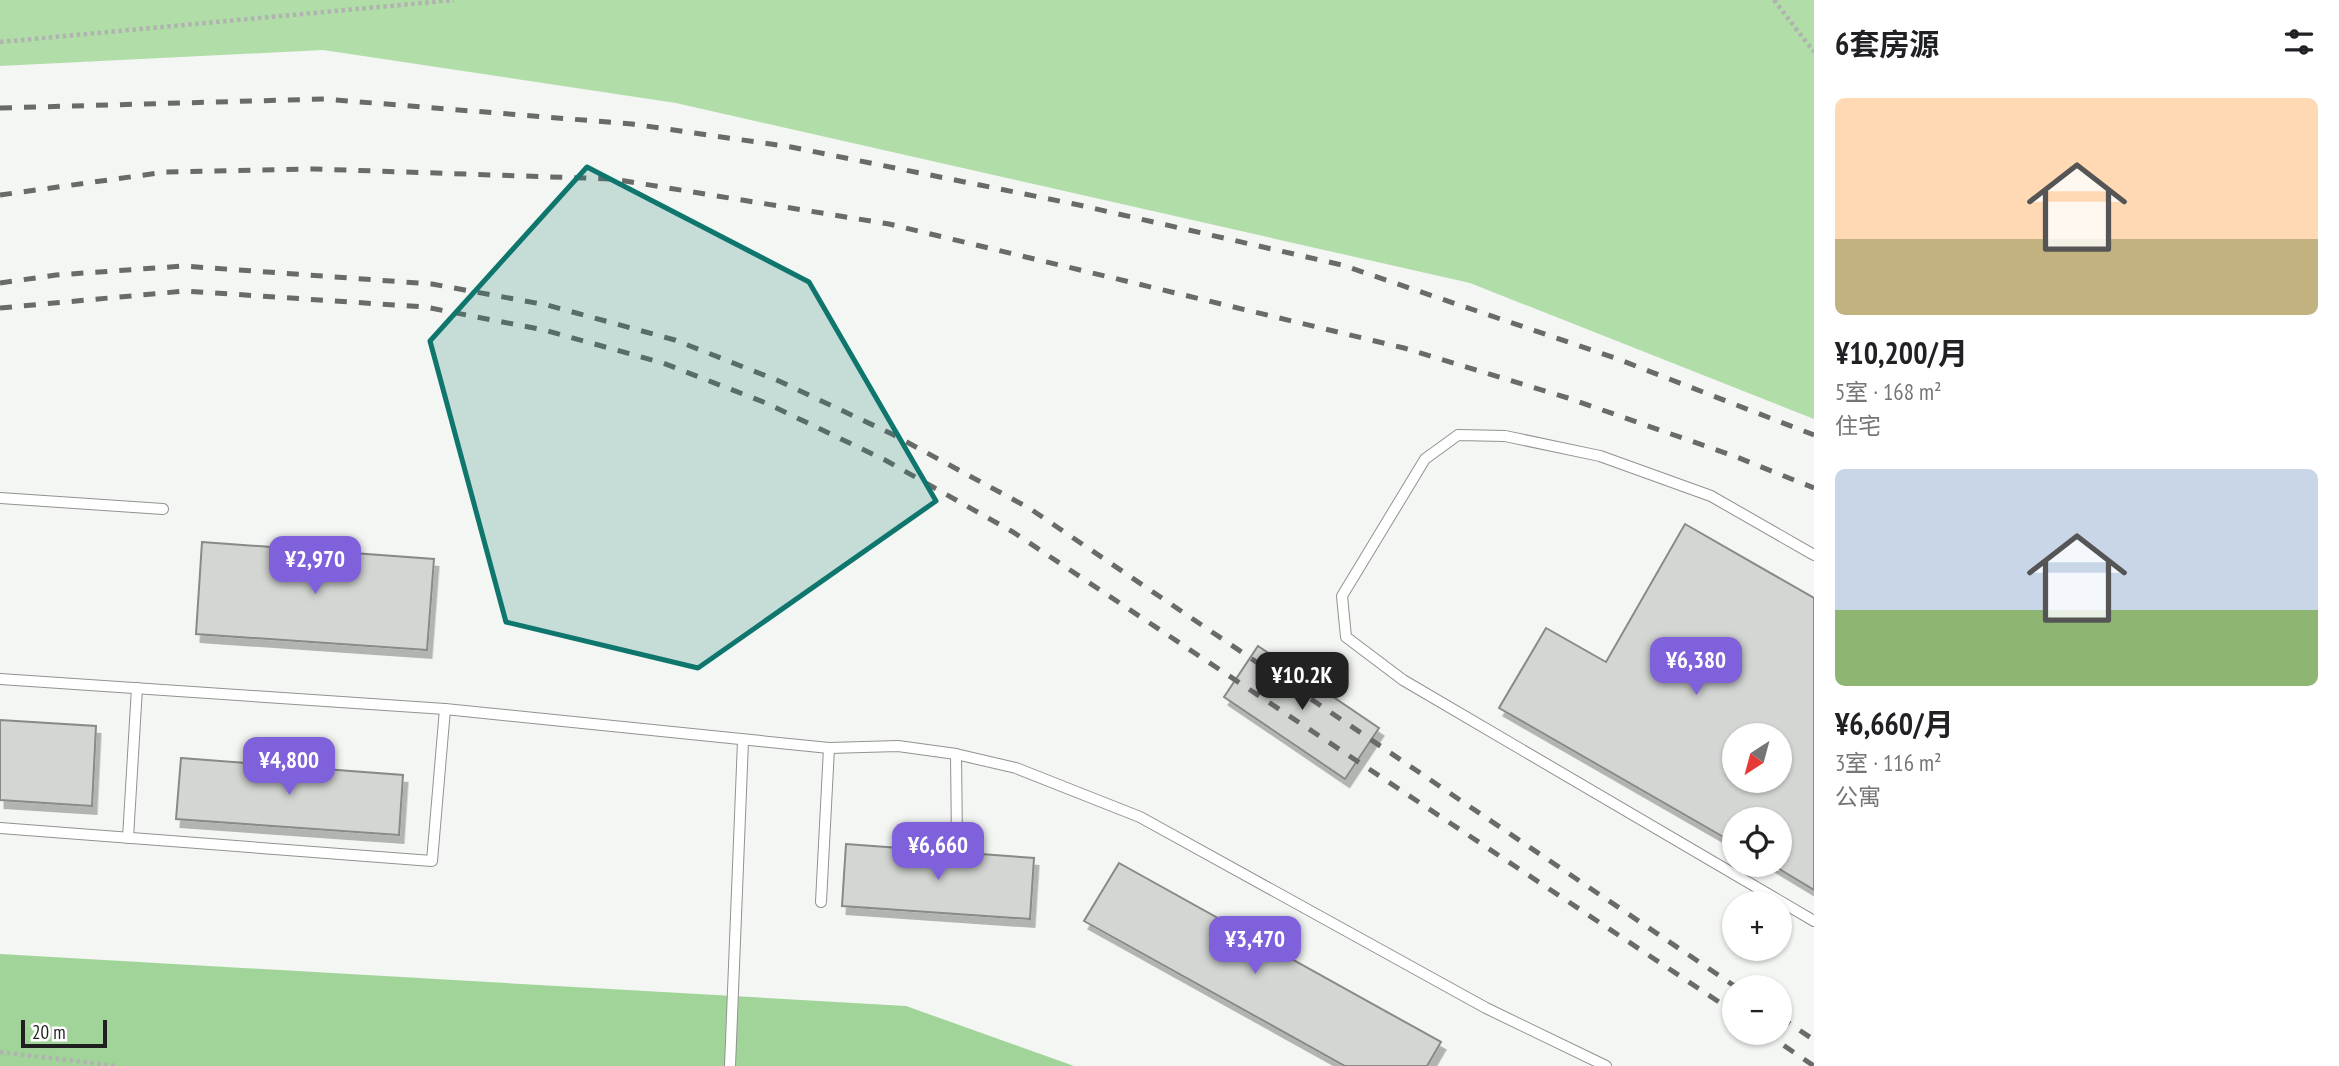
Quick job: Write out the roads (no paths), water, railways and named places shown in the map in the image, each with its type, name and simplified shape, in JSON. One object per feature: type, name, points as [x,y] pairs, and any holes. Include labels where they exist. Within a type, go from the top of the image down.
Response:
[{"type":"lane","points":[[1814,555],[1711,496],[1600,456],[1505,436],[1458,435],[1425,459],[1342,596],[1346,637],[1403,680],[1814,921]]},
{"type":"lane","points":[[0,498],[163,509]]},
{"type":"lane","points":[[0,679],[445,709],[829,748],[898,746],[956,754],[1016,768],[1140,817],[1486,1008],[1606,1066]]},
{"type":"lane","points":[[128,838],[137,688]]},
{"type":"lane","points":[[0,828],[432,861],[445,709]]},
{"type":"lane","points":[[730,1066],[743,741]]},
{"type":"lane","points":[[821,902],[829,748]]},
{"type":"lane","points":[[956,754],[957,842]]},
{"type":"railway","points":[[0,108],[324,99],[632,124],[791,147],[1079,205],[1342,265],[1615,358],[1814,435]]},
{"type":"railway","points":[[0,195],[166,172],[315,169],[613,179],[889,224],[1404,348],[1568,398],[1734,456],[1814,488]]},
{"type":"railway","points":[[0,283],[56,275],[184,266],[432,284],[547,305],[675,340],[779,381],[892,434],[1029,508],[1722,978]]},
{"type":"railway","points":[[0,308],[185,291],[425,307],[544,330],[663,363],[766,403],[885,460],[1013,532],[1722,1004]]},
{"type":"railway","points":[[1792,1025],[1814,1040]]},
{"type":"railway","points":[[1783,1045],[1814,1066]]}]
